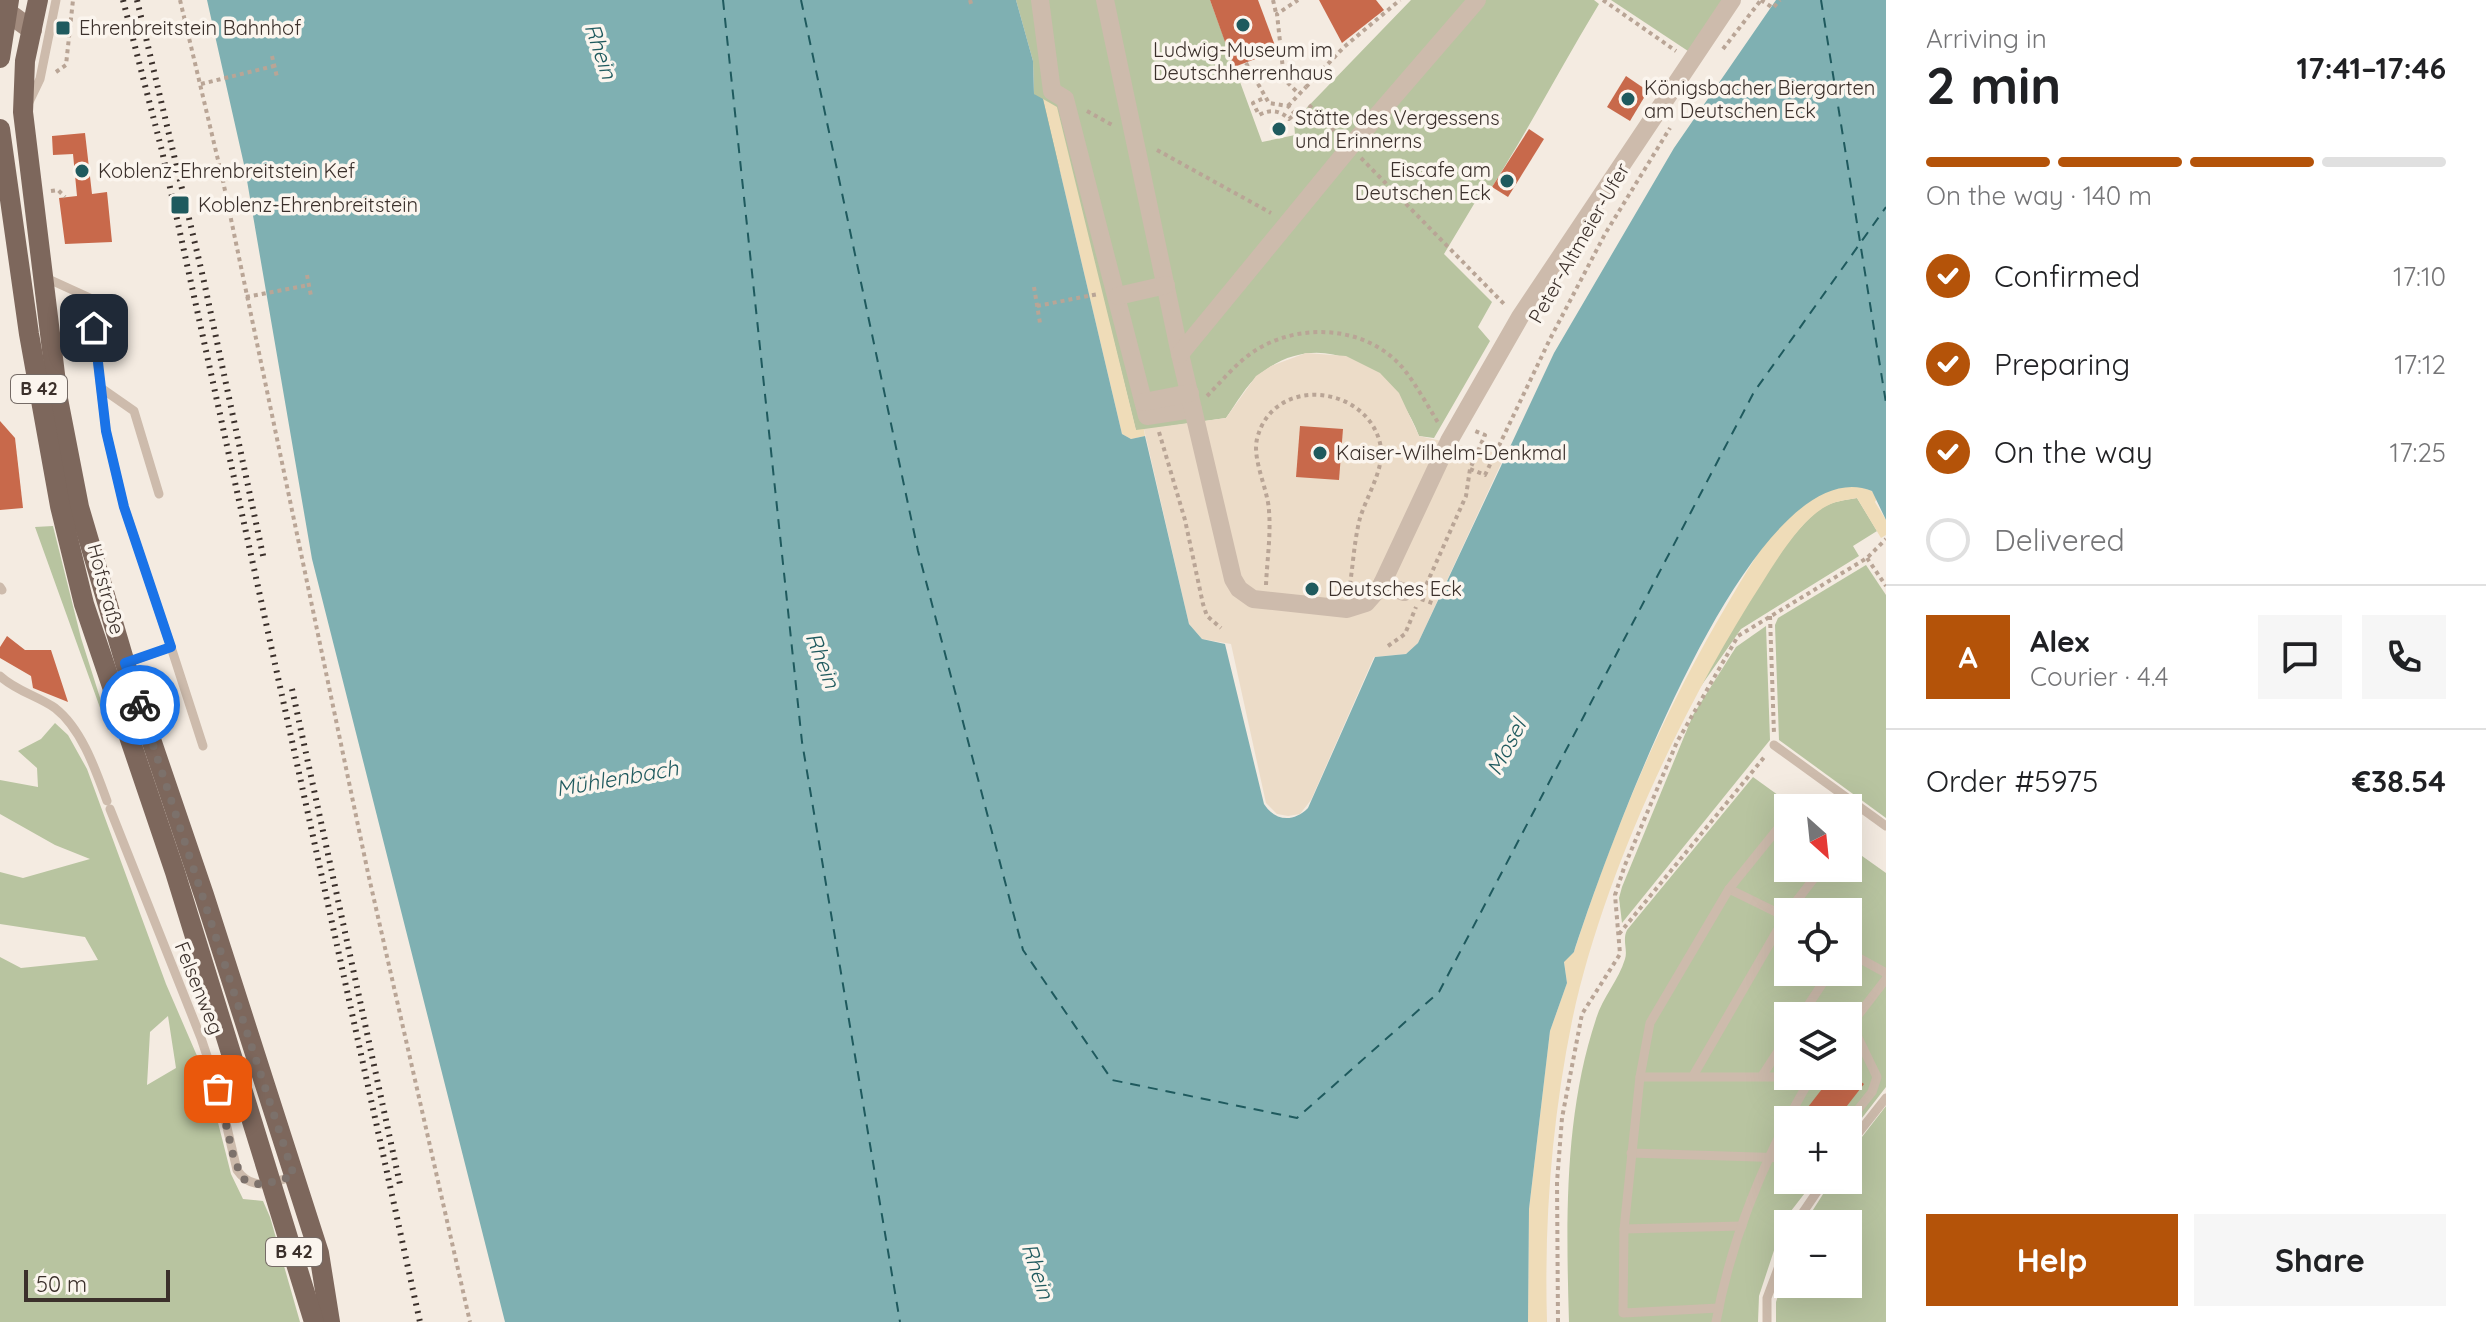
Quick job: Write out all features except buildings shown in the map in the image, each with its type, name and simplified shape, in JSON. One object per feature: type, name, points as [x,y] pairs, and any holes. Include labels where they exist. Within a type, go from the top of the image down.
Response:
[{"type":"main road","name":"B 42","points":[[32,30],[38,0]]},
{"type":"main road","points":[[5,6],[32,30]]},
{"type":"main road","points":[[0,58],[5,6]]},
{"type":"main road","points":[[1,33],[32,30]]},
{"type":"main road","name":"Hofstraße","points":[[32,30],[25,61],[23,112],[58,399],[72,473],[90,548],[125,663],[294,1176]]},
{"type":"main road","name":"Hofstraße","points":[[0,129],[27,319],[60,506],[104,670],[175,872],[314,1322]]},
{"type":"main road","name":"B 42","points":[[294,1176],[319,1253],[330,1322]]},
{"type":"street","points":[[1040,0],[1052,91],[1065,99],[1144,402],[1192,401]]},
{"type":"street","points":[[1105,0],[1192,401],[1216,579],[1246,596],[1265,601],[1347,609],[1366,603],[1382,584],[1404,592]]},
{"type":"street","points":[[1180,354],[1287,222],[1477,0]]},
{"type":"street","name":"Peter-Altmeier-Ufer","points":[[1382,584],[1449,441],[1520,317],[1732,0]]},
{"type":"street","points":[[1117,293],[1166,285]]},
{"type":"lane","points":[[23,112],[40,79],[56,0]]},
{"type":"lane","points":[[44,277],[90,298],[106,431],[124,507],[203,746]]},
{"type":"lane","points":[[101,388],[134,411],[159,494]]},
{"type":"lane","points":[[104,670],[171,647]]},
{"type":"lane","name":"Felsenweg","points":[[0,676],[54,708],[96,770],[201,1038],[218,1089],[237,1170],[252,1184],[273,1183]]},
{"type":"lane","points":[[1774,745],[1886,826]]},
{"type":"lane","points":[[1719,1308],[1650,1317],[1623,1313],[1624,1229],[1631,1153],[1650,1023],[1729,889],[1774,833]]},
{"type":"lane","points":[[1729,889],[1774,909]]},
{"type":"lane","points":[[1693,1076],[1774,937]]},
{"type":"lane","points":[[1862,961],[1886,976],[1862,1009]]},
{"type":"lane","points":[[1861,1106],[1872,1092],[1877,1077],[1862,1049]]},
{"type":"lane","points":[[1762,1076],[1774,1058]]},
{"type":"lane","points":[[1640,1077],[1774,1076]]},
{"type":"lane","points":[[1716,1322],[1742,1226],[1767,1157],[1804,1090]]},
{"type":"lane","points":[[1862,1128],[1886,1098]]},
{"type":"lane","points":[[1631,1153],[1774,1157]]},
{"type":"lane","points":[[273,1183],[294,1176]]},
{"type":"lane","points":[[1624,1229],[1742,1226]]},
{"type":"lane","points":[[1767,1322],[1767,1298],[1774,1279]]},
{"type":"path","points":[[51,75],[66,65],[73,0]]},
{"type":"path","points":[[180,0],[201,84],[368,873],[470,1322]]},
{"type":"path","points":[[970,0],[972,7]]},
{"type":"path","points":[[1273,0],[1284,79],[1296,91]]},
{"type":"path","points":[[1277,14],[1298,0]]},
{"type":"path","points":[[1288,106],[1344,47],[1388,14],[1400,0]]},
{"type":"path","points":[[1603,0],[1689,60]]},
{"type":"path","points":[[1715,55],[1731,42],[1761,0],[1773,8],[1780,0]]},
{"type":"path","points":[[272,56],[277,77]]},
{"type":"path","points":[[1246,63],[1264,98],[1269,103],[1288,106],[1295,114],[1289,119],[1283,113],[1268,110],[1259,115],[1253,103],[1264,98]]},
{"type":"path","points":[[201,84],[274,66]]},
{"type":"path","points":[[1065,99],[1287,222]]},
{"type":"path","points":[[1309,105],[1493,295],[1520,317]]},
{"type":"path","name":"Peter-Altmeier-Ufer","points":[[1470,469],[1485,475],[1550,339],[1605,234],[1665,140],[1672,122]]},
{"type":"path","points":[[50,176],[52,200]]},
{"type":"path","points":[[51,191],[58,190],[65,197]]},
{"type":"path","points":[[307,275],[311,296]]},
{"type":"path","points":[[246,297],[309,285]]},
{"type":"path","points":[[1034,287],[1040,323]]},
{"type":"path","points":[[1037,306],[1117,293]]},
{"type":"path","points":[[1192,401],[1253,352],[1274,340],[1305,331],[1347,334],[1375,346],[1401,366],[1449,441]]},
{"type":"path","points":[[1265,601],[1269,510],[1256,442],[1261,428],[1281,406],[1309,394],[1324,394],[1338,397],[1364,413],[1379,438],[1382,453],[1359,521],[1347,609]]},
{"type":"path","points":[[1157,427],[1185,520],[1216,579],[1207,616],[1221,628]]},
{"type":"path","points":[[1388,646],[1405,634],[1466,496],[1470,469],[1485,435]]},
{"type":"path","points":[[1558,1322],[1557,1182],[1562,1118],[1582,1014],[1620,954],[1615,895],[1677,742],[1738,636],[1867,558],[1886,539]]},
{"type":"path","points":[[1867,558],[1886,586]]},
{"type":"path","points":[[1424,600],[1435,604]]},
{"type":"path","points":[[1617,936],[1774,745],[1770,616]]},
{"type":"green space","points":[[1016,0],[1210,0],[1262,142],[1295,135],[1294,121],[1411,0],[1594,0],[1599,4],[1520,142],[1492,187],[1486,184],[1444,254],[1492,302],[1478,327],[1490,341],[1434,438],[1419,436],[1408,412],[1393,391],[1375,374],[1332,354],[1308,353],[1284,360],[1260,374],[1226,418],[1136,431],[1103,298],[1034,94],[1033,61]]},
{"type":"green space","points":[[1611,0],[1725,0],[1688,51]]},
{"type":"green space","points":[[1857,498],[1877,531],[1853,546],[1859,556],[1741,629],[1694,696],[1752,595],[1788,543],[1822,508]]},
{"type":"green space","points":[[53,526],[81,638],[110,729],[108,730],[35,527]]},
{"type":"green space","points":[[1866,565],[1886,595],[1886,818],[1862,801],[1862,794],[1853,794],[1779,740],[1775,625],[1778,618]]},
{"type":"green space","points":[[1766,626],[1770,740],[1622,923],[1619,898],[1622,887],[1693,715],[1736,647]]},
{"type":"green space","points":[[55,723],[68,735],[87,769],[166,984],[207,1079],[231,1174],[243,1199],[263,1201],[300,1322],[0,1322],[0,957],[21,968],[98,960],[85,937],[0,924],[0,872],[23,878],[90,859],[55,845],[0,814],[0,780],[38,787],[37,768],[18,751],[41,739]],"holes":[[[168,1016],[176,1068],[147,1085],[150,1032]]]},
{"type":"green space","points":[[1753,777],[1777,794],[1774,794],[1774,882],[1862,882],[1862,856],[1886,873],[1886,1087],[1862,1118],[1862,1106],[1774,1106],[1774,1194],[1804,1194],[1792,1210],[1774,1210],[1774,1250],[1759,1296],[1758,1322],[1569,1322],[1569,1169],[1578,1093],[1599,1011],[1625,959],[1627,930]]},
{"type":"green space","points":[[1886,1106],[1886,1322],[1776,1322],[1777,1298],[1862,1298],[1862,1210],[1813,1210],[1823,1194],[1862,1194],[1862,1137]]},
{"type":"sand","points":[[1043,99],[1057,107],[1136,430],[1144,429],[1145,436],[1131,439],[1122,434]]},
{"type":"sand","points":[[1856,485],[1872,491],[1877,498],[1875,502],[1886,520],[1886,535],[1881,538],[1857,498],[1827,506],[1797,532],[1732,631],[1703,683],[1675,737],[1624,852],[1586,966],[1565,1058],[1551,1170],[1547,1322],[1528,1322],[1529,1209],[1550,1031],[1567,983],[1564,961],[1574,952],[1623,817],[1661,729],[1704,645],[1746,573],[1776,530],[1801,506],[1825,492]]},
{"type":"shaded area","name":"Deutsches Eck","points":[[1306,353],[1346,356],[1380,373],[1399,393],[1419,436],[1505,455],[1418,643],[1406,654],[1374,657],[1311,800],[1300,814],[1288,816],[1277,814],[1266,803],[1231,644],[1202,639],[1189,624],[1144,429],[1226,418],[1256,376],[1271,366]]},
{"type":"water","points":[[207,0],[1016,0],[1033,61],[1034,94],[1043,99],[1122,434],[1131,439],[1145,436],[1189,624],[1202,639],[1225,644],[1264,804],[1273,814],[1290,818],[1308,808],[1375,657],[1406,654],[1418,643],[1554,353],[1674,148],[1776,0],[1886,0],[1886,520],[1872,491],[1825,493],[1778,530],[1731,592],[1688,670],[1648,755],[1615,836],[1574,952],[1564,962],[1567,983],[1550,1031],[1529,1209],[1528,1322],[505,1322],[312,559],[245,169]]},
{"type":"ferry route","points":[[723,0],[802,742],[900,1322]]},
{"type":"ferry route","points":[[801,0],[918,551],[1023,950],[1112,1080],[1297,1118],[1439,992],[1754,392],[1886,207]]},
{"type":"ferry route","points":[[1821,0],[1886,403]]},
{"type":"railway","points":[[123,0],[162,151],[420,1322]]},
{"type":"railway","points":[[137,0],[203,277],[264,560]]},
{"type":"railway","points":[[292,689],[401,1189]]},
{"type":"way so far","points":[[140,705],[294,1176],[261,1185],[243,1179],[237,1170],[218,1089]]},
{"type":"place","name":"Ludwig-Museum im Deutschherrenhaus","points":[[1243,25]]},
{"type":"place","name":"Ehrenbreitstein Bahnhof","points":[[63,28]]},
{"type":"place","name":"Königsbacher Biergarten am Deutschen Eck","points":[[1628,99]]},
{"type":"place","name":"Stätte des Vergessens und Erinnerns","points":[[1279,129]]},
{"type":"place","name":"Koblenz-Ehrenbreitstein Kef","points":[[82,171]]},
{"type":"place","name":"Eiscafe am Deutschen Eck","points":[[1507,181]]},
{"type":"place","name":"Koblenz-Ehrenbreitstein","points":[[180,205]]},
{"type":"place","name":"Kaiser-Wilhelm-Denkmal","points":[[1320,453]]},
{"type":"place","name":"Deutsches Eck","points":[[1312,589]]},
{"type":"route","points":[[94,328],[106,431],[124,507],[171,647],[125,663],[140,705]]},
{"type":"water label","name":"Rhein","points":[[601,51]]},
{"type":"water label","name":"Rhein","points":[[823,660]]},
{"type":"water label","name":"Mosel","points":[[1506,747]]},
{"type":"water label","name":"Mühlenbach","points":[[617,778]]},
{"type":"water label","name":"Rhein","points":[[1038,1271]]}]
